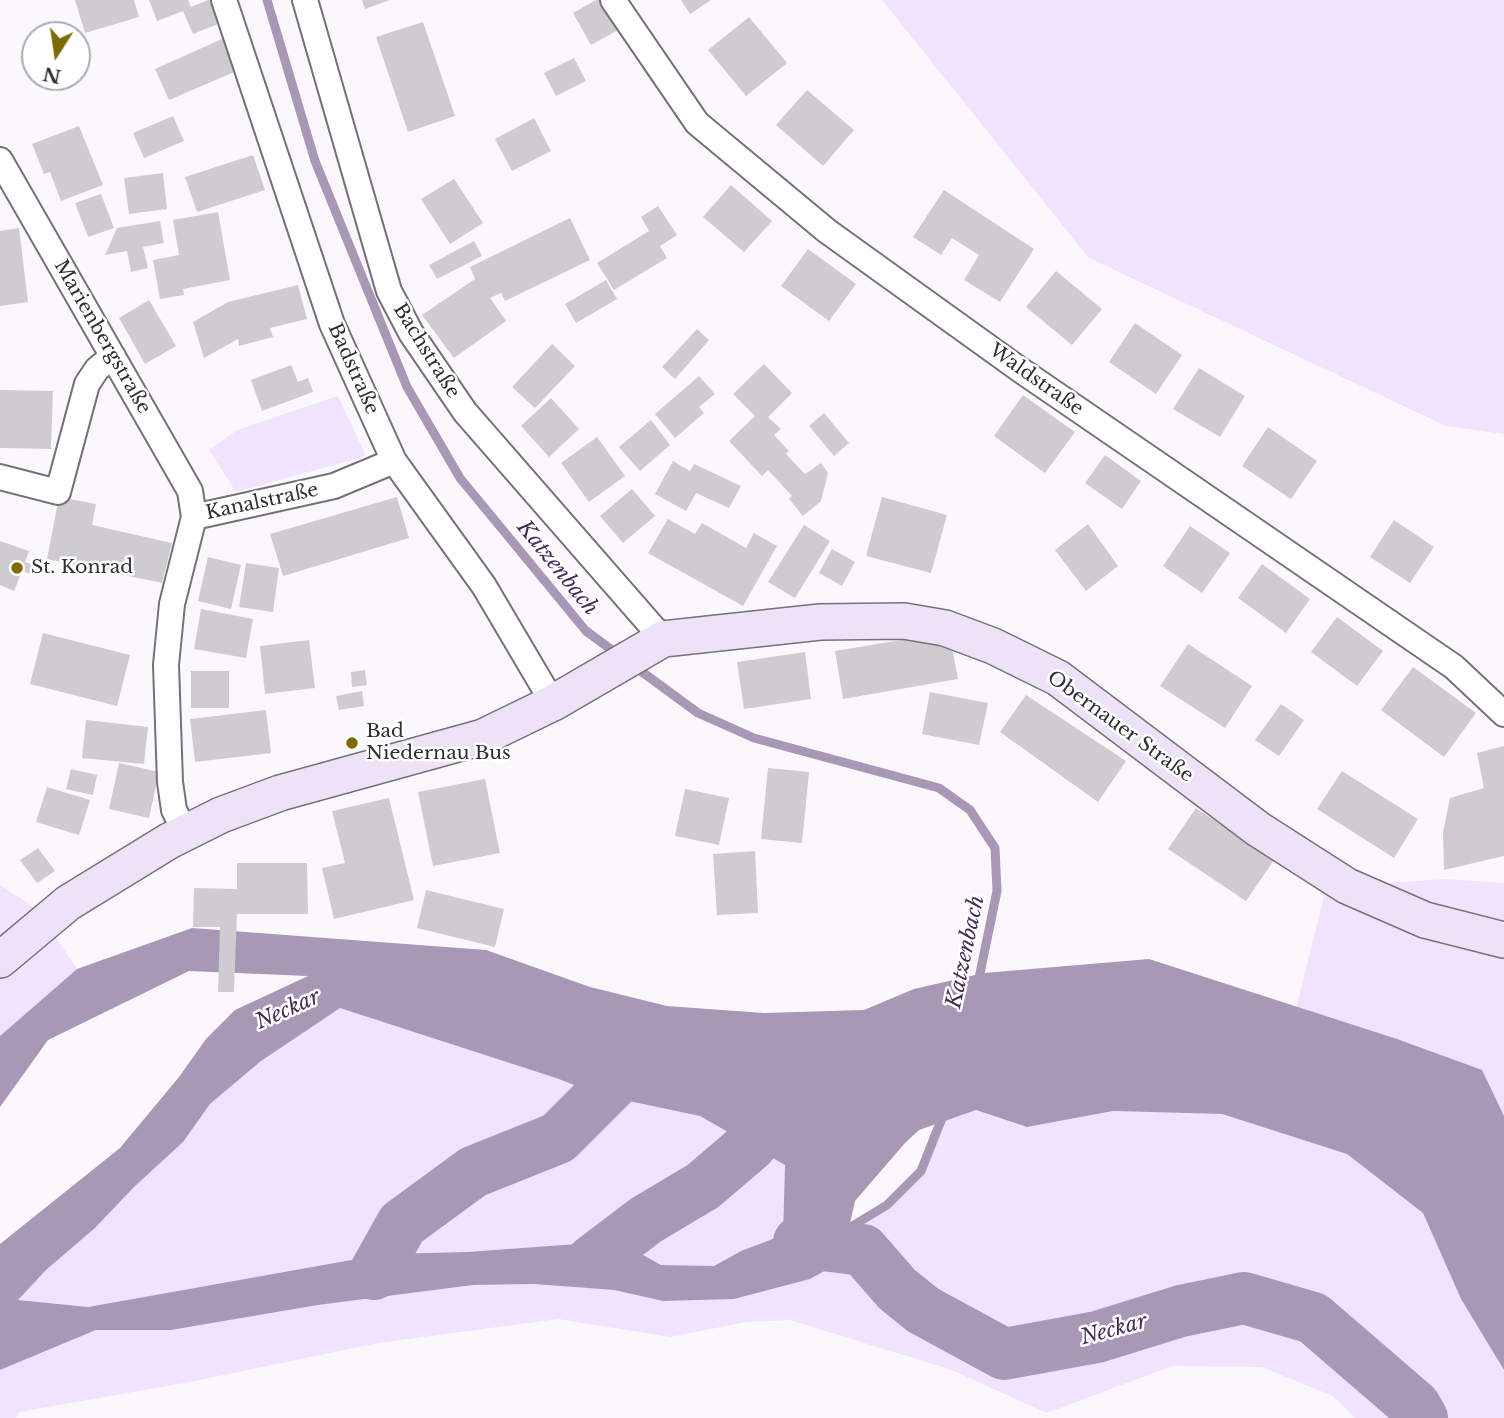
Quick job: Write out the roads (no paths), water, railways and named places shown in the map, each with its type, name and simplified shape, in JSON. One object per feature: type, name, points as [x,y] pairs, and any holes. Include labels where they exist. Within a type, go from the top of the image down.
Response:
[{"type":"main road","name":"Obernauer Straße","points":[[651,645],[820,622],[904,621],[945,628],[993,646],[1058,678],[1258,829],[1347,886],[1425,920],[1504,940]]},
{"type":"main road","points":[[0,960],[68,903],[185,832],[279,793],[483,737],[565,696],[651,645]]},
{"type":"street","name":"Badstraße","points":[[224,0],[332,324],[394,461],[565,696]]},
{"type":"street","name":"Bachstraße","points":[[305,0],[389,291],[411,333],[465,412],[651,645]]},
{"type":"street","name":"Waldstraße","points":[[613,0],[697,123],[827,231],[1019,369],[1454,667],[1504,713]]},
{"type":"street","name":"Marienbergstraße","points":[[0,160],[190,491],[194,517]]},
{"type":"street","points":[[0,477],[58,492],[87,384],[97,369],[113,356]]},
{"type":"street","name":"Kanalstraße","points":[[185,832],[174,810],[170,782],[166,665],[172,604],[194,517],[334,486],[394,461]]},
{"type":"water","points":[[192,928],[486,950],[590,987],[667,1006],[764,1013],[864,1010],[914,989],[984,973],[1149,959],[1397,1039],[1482,1070],[1504,1116],[1504,1370],[1461,1299],[1423,1213],[1347,1154],[1222,1114],[1113,1111],[1027,1127],[976,1110],[919,1130],[905,1143],[855,1201],[849,1228],[863,1250],[810,1279],[734,1299],[663,1301],[614,1290],[534,1284],[473,1285],[318,1305],[171,1330],[96,1330],[0,1370],[0,1244],[120,1148],[179,1077],[206,1039],[235,1010],[308,976],[189,971],[48,1040],[0,1107],[0,1036],[77,969]],"holes":[[[340,1008],[556,1078],[600,1095],[700,1116],[785,1165],[783,1235],[741,1251],[714,1266],[661,1265],[618,1241],[467,1252],[385,1254],[88,1307],[18,1300],[46,1270],[95,1228],[183,1142],[210,1104],[261,1061]]]},
{"type":"waterway","name":"Katzenbach","points":[[267,0],[315,161],[407,387],[460,478],[586,631],[620,656]]},
{"type":"waterway","name":"Katzenbach","points":[[634,666],[698,713],[754,738],[939,788],[970,810],[995,848],[997,891],[978,983]]},
{"type":"waterway","name":"Neckar","points":[[374,1274],[402,1224],[473,1172],[558,1138],[651,1045]]},
{"type":"waterway","name":"Neckar","points":[[592,1261],[646,1220],[703,1186],[751,1145],[780,1081]]},
{"type":"waterway","points":[[840,1226],[849,1228],[887,1205],[921,1171],[942,1118],[938,1115]]},
{"type":"waterway","name":"Neckar","points":[[799,1242],[863,1250],[897,1289],[923,1310],[1004,1354],[1097,1337],[1181,1311],[1244,1298],[1313,1318],[1415,1406],[1422,1418]]},
{"type":"place","name":"St. Konrad","points":[[17,568]]},
{"type":"place","name":"Bad Niedernau Bus","points":[[352,743]]}]
